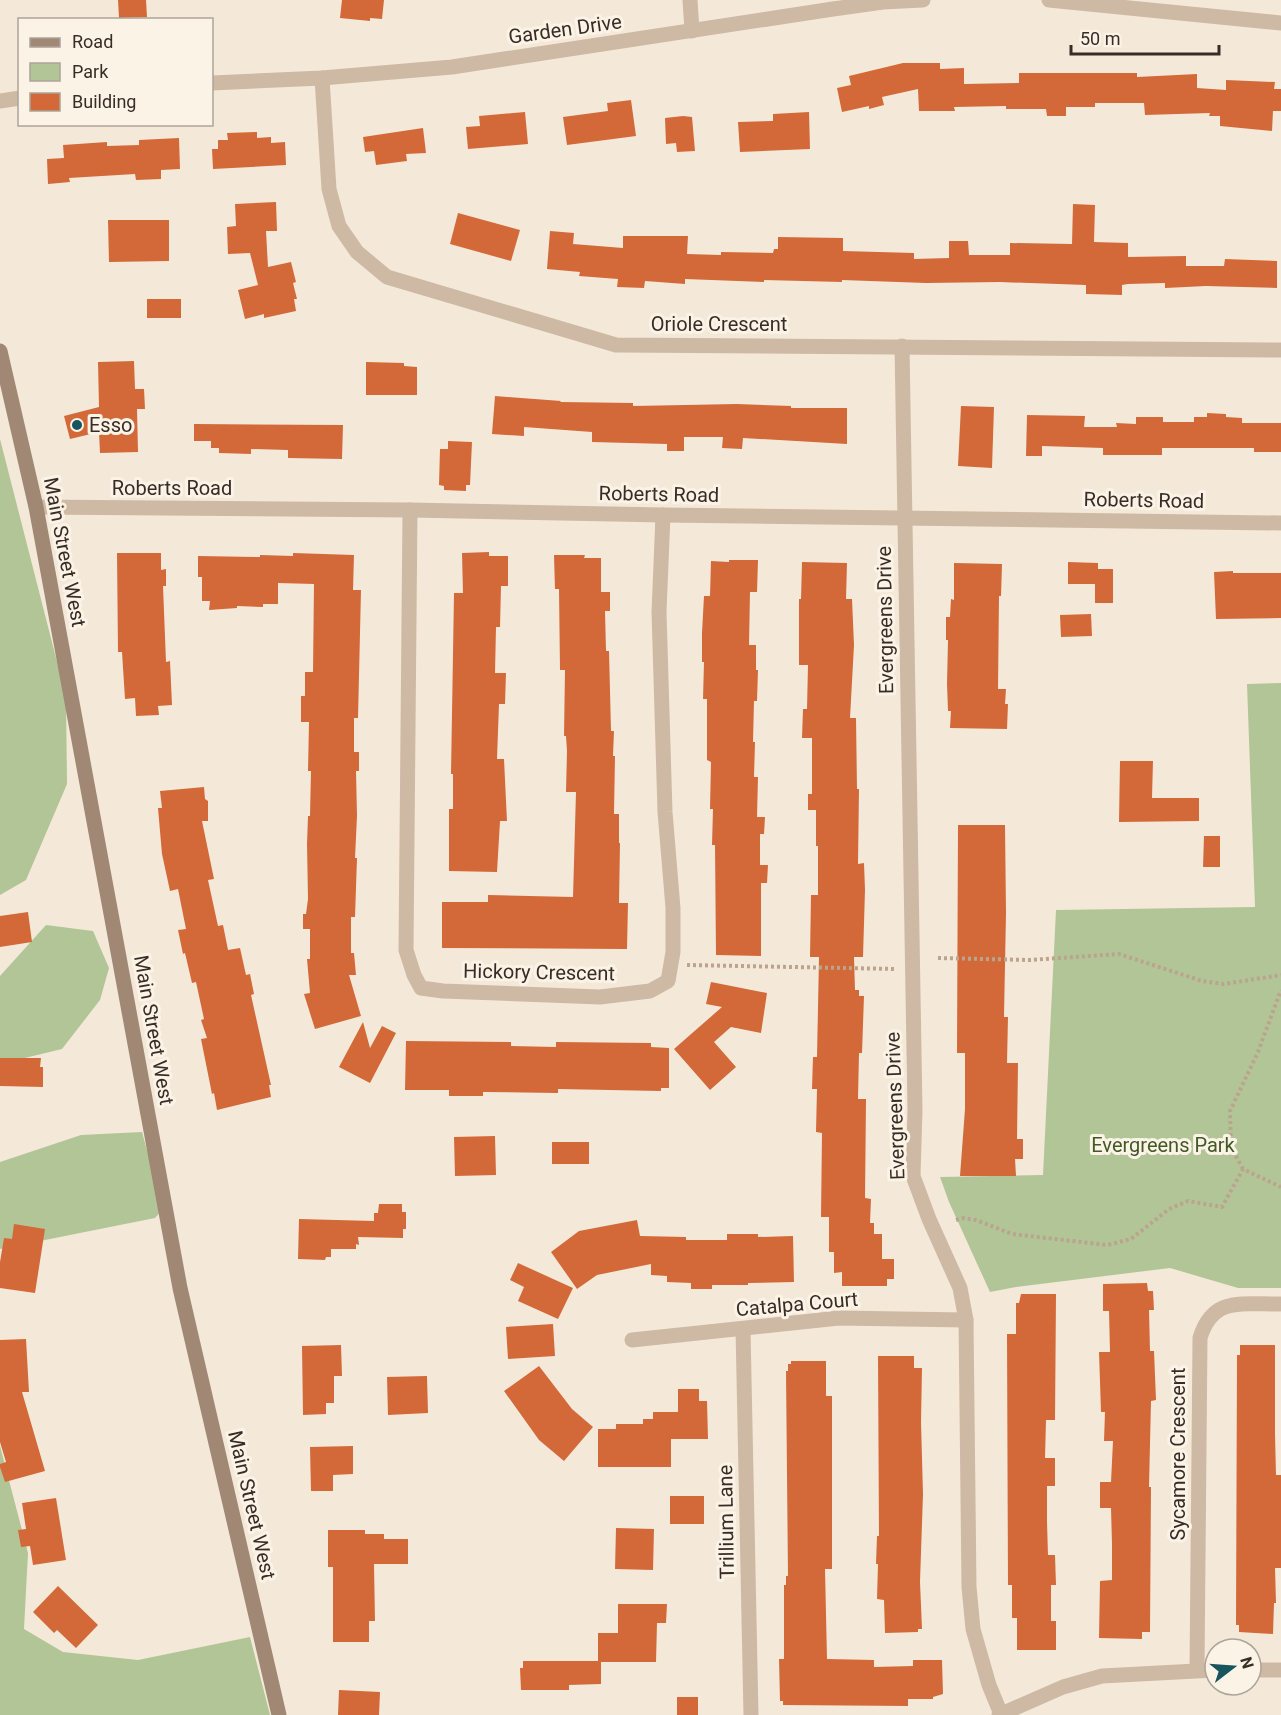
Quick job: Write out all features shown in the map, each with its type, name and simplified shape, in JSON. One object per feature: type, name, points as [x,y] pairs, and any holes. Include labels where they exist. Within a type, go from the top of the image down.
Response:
[{"type":"main road","name":"Main Street West","points":[[0,351],[36,507],[180,1288],[279,1715]]},
{"type":"street","points":[[690,0],[692,31]]},
{"type":"street","name":"Garden Drive","points":[[213,83],[321,78],[452,67],[853,6],[923,0]]},
{"type":"street","points":[[1049,0],[1281,22]]},
{"type":"street","name":"Oriole Crescent","points":[[321,78],[330,189],[339,226],[357,252],[387,277],[616,345],[1281,350]]},
{"type":"street","points":[[0,100],[18,98]]},
{"type":"street","name":"Evergreens Drive","points":[[902,346],[915,1110],[913,1176],[929,1219],[960,1288],[966,1320],[969,1587],[973,1629],[1000,1715]]},
{"type":"street","name":"Roberts Road","points":[[36,507],[410,510],[1281,523]]},
{"type":"street","name":"Hickory Crescent","points":[[410,510],[406,950],[414,975],[421,988],[443,992],[600,997],[650,991],[668,981],[673,952],[673,908],[665,812],[659,612],[663,515]]},
{"type":"street","name":"Sycamore Crescent","points":[[1197,1670],[1200,1338],[1205,1322],[1218,1308],[1236,1305],[1281,1304]]},
{"type":"street","name":"Catalpa Court","points":[[632,1340],[839,1318],[966,1320]]},
{"type":"street","name":"Trillium Lane","points":[[743,1329],[751,1715]]},
{"type":"street","points":[[1000,1715],[1063,1687],[1101,1676],[1203,1670]]},
{"type":"street","points":[[1263,1670],[1281,1670]]},
{"type":"path","points":[[938,958],[1030,960],[1119,954],[1202,981],[1224,984],[1281,975]]},
{"type":"path","points":[[684,965],[899,969]]},
{"type":"path","points":[[1281,990],[1258,1052],[1230,1111],[1231,1147],[1243,1169],[1281,1187]]},
{"type":"path","points":[[956,1220],[963,1218],[976,1220],[1012,1234],[1094,1244],[1119,1244],[1131,1239],[1169,1209],[1188,1201],[1222,1207],[1243,1169]]},
{"type":"green space","points":[[0,439],[66,697],[67,784],[26,880],[0,895]]},
{"type":"green space","name":"Evergreens Park","points":[[1281,683],[1281,1288],[1238,1288],[1170,1268],[990,1292],[940,1177],[1043,1175],[1056,910],[1255,907],[1247,684]]},
{"type":"green space","points":[[46,925],[93,931],[109,968],[100,1000],[62,1049],[0,1064],[0,976]]},
{"type":"green space","points":[[142,1132],[163,1209],[155,1218],[0,1249],[0,1162],[81,1135]]},
{"type":"green space","points":[[0,1446],[28,1553],[24,1629],[63,1652],[138,1660],[250,1637],[270,1715],[0,1715]]},
{"type":"building","points":[[118,0],[146,0],[147,17],[119,18]]},
{"type":"building","points":[[342,0],[384,0],[382,19],[370,18],[370,21],[340,18]]},
{"type":"building","points":[[903,63],[940,63],[940,69],[964,68],[964,84],[1019,83],[1019,73],[1137,73],[1137,77],[1197,74],[1197,88],[1226,90],[1226,80],[1275,82],[1274,89],[1281,89],[1281,111],[1273,111],[1272,131],[1220,126],[1220,116],[1209,116],[1210,113],[1145,115],[1144,103],[1095,103],[1095,107],[1066,107],[1066,116],[1047,116],[1046,109],[1006,109],[1006,106],[954,107],[955,111],[919,111],[918,89],[882,97],[884,105],[842,112],[837,88],[851,85],[849,76]]},
{"type":"building","points":[[631,100],[636,136],[567,145],[563,117],[608,111],[607,103]]},
{"type":"building","points":[[525,112],[528,144],[468,149],[466,127],[480,126],[479,116]]},
{"type":"building","points":[[809,112],[810,149],[740,152],[738,122],[773,121],[773,114]]},
{"type":"building","points":[[692,117],[695,151],[677,152],[676,143],[666,144],[665,118]]},
{"type":"building","points":[[423,128],[426,153],[406,154],[407,161],[376,165],[374,151],[365,152],[363,137]]},
{"type":"building","points":[[257,132],[257,138],[271,137],[271,143],[285,142],[286,165],[213,169],[212,149],[218,149],[218,140],[228,140],[227,133]]},
{"type":"building","points":[[179,138],[180,169],[161,170],[161,179],[136,180],[135,174],[69,178],[70,182],[48,184],[47,159],[64,158],[63,145],[107,142],[107,146],[139,145],[139,140]]},
{"type":"building","points":[[276,202],[277,231],[266,231],[268,267],[291,262],[296,282],[293,283],[297,299],[294,299],[296,311],[264,318],[264,314],[245,319],[238,290],[258,285],[250,253],[228,254],[227,227],[236,226],[235,204]]},
{"type":"building","points":[[1073,204],[1095,205],[1094,242],[1128,243],[1128,257],[1186,256],[1186,266],[1224,266],[1225,259],[1277,261],[1277,288],[1206,286],[1165,288],[1165,283],[1128,284],[1122,285],[1122,295],[1086,294],[1086,285],[842,280],[842,282],[764,280],[764,282],[685,279],[685,284],[645,281],[644,288],[617,287],[618,279],[579,276],[580,272],[547,269],[550,231],[574,233],[573,244],[623,248],[623,236],[688,236],[687,254],[773,253],[774,249],[778,249],[778,237],[843,238],[843,251],[914,253],[914,259],[949,258],[949,241],[968,241],[969,255],[1010,255],[1010,243],[1072,244]]},
{"type":"building","points":[[458,213],[520,230],[511,261],[450,244]]},
{"type":"building","points":[[108,220],[169,220],[169,261],[109,262]]},
{"type":"building","points":[[147,299],[181,299],[181,318],[147,318]]},
{"type":"building","points":[[134,361],[135,389],[144,389],[145,409],[137,409],[138,452],[100,453],[99,432],[70,439],[64,416],[99,407],[98,362]]},
{"type":"building","points":[[366,362],[404,363],[404,366],[417,367],[417,395],[366,395]]},
{"type":"building","points":[[495,396],[560,402],[633,403],[633,406],[737,404],[791,406],[791,408],[847,408],[847,444],[743,438],[742,449],[722,448],[723,437],[684,437],[684,451],[667,451],[667,444],[592,442],[592,432],[524,427],[524,436],[492,434]]},
{"type":"building","points":[[961,406],[994,407],[992,468],[958,466]]},
{"type":"building","points":[[1207,413],[1242,418],[1242,423],[1281,423],[1281,452],[1254,452],[1254,448],[1162,448],[1162,455],[1103,455],[1103,448],[1042,446],[1042,456],[1026,456],[1027,415],[1085,416],[1084,427],[1117,427],[1116,423],[1136,424],[1136,417],[1163,417],[1163,422],[1194,422],[1194,417],[1207,417]]},
{"type":"building","points":[[194,424],[343,425],[342,459],[288,458],[288,450],[251,449],[251,454],[219,453],[219,448],[211,448],[211,441],[194,441]]},
{"type":"building","points":[[448,441],[472,442],[470,485],[466,485],[466,491],[444,490],[444,486],[439,485],[440,449],[448,449]]},
{"type":"building","points":[[489,552],[489,556],[508,556],[508,586],[501,586],[500,627],[496,627],[495,673],[506,673],[505,704],[499,704],[497,759],[504,759],[507,821],[500,821],[497,872],[449,871],[449,809],[453,809],[453,774],[451,774],[454,593],[463,593],[462,553]]},
{"type":"building","points":[[117,553],[161,553],[161,570],[166,569],[166,586],[163,586],[166,662],[170,661],[172,705],[158,706],[159,715],[136,716],[135,698],[125,699],[122,652],[118,652]]},
{"type":"building","points":[[293,553],[354,555],[353,590],[361,590],[358,718],[354,718],[354,752],[359,752],[359,771],[356,771],[355,858],[357,858],[355,917],[351,917],[351,953],[354,953],[356,975],[349,975],[361,1016],[315,1029],[304,994],[310,993],[307,959],[310,959],[310,929],[303,929],[303,914],[306,914],[308,899],[307,844],[311,771],[308,771],[309,722],[301,722],[301,696],[305,696],[305,672],[313,672],[314,584],[278,583],[278,604],[209,610],[210,601],[202,601],[202,577],[198,577],[198,556],[293,556]]},
{"type":"building","points":[[554,555],[585,555],[584,558],[601,558],[601,592],[610,592],[610,611],[605,611],[606,651],[609,651],[611,731],[614,731],[614,814],[619,814],[619,903],[628,903],[627,949],[442,948],[442,902],[488,902],[488,895],[573,897],[576,792],[566,792],[565,670],[560,670],[559,589],[555,589]]},
{"type":"building","points":[[729,560],[758,560],[757,592],[750,592],[749,645],[756,645],[756,670],[758,670],[757,701],[754,701],[753,742],[755,742],[754,777],[758,777],[757,817],[765,817],[764,834],[760,834],[760,865],[768,865],[767,883],[761,883],[761,956],[716,955],[715,845],[712,845],[713,809],[710,809],[711,762],[707,760],[707,699],[703,699],[702,633],[704,596],[710,596],[711,561],[729,562]]},
{"type":"building","points":[[802,562],[847,563],[846,599],[852,599],[854,645],[850,718],[856,718],[857,789],[859,789],[858,864],[864,863],[865,890],[863,957],[854,957],[855,990],[859,990],[859,996],[864,996],[858,1099],[866,1099],[865,1198],[871,1199],[870,1223],[874,1223],[874,1234],[882,1234],[882,1259],[894,1259],[894,1279],[887,1279],[887,1286],[842,1286],[842,1272],[834,1273],[834,1252],[829,1252],[829,1217],[821,1217],[822,1133],[816,1132],[817,1089],[812,1089],[813,1057],[817,1057],[819,957],[810,957],[811,895],[818,895],[818,846],[816,846],[816,810],[808,810],[808,794],[812,794],[812,738],[802,738],[803,709],[807,709],[808,665],[799,665],[799,599],[801,599]]},
{"type":"building","points":[[1068,562],[1098,563],[1098,569],[1113,569],[1113,603],[1095,603],[1095,584],[1068,584]]},
{"type":"building","points":[[954,563],[1002,564],[1001,596],[999,596],[998,689],[1006,689],[1007,729],[950,728],[946,617],[950,617],[951,599],[954,600]]},
{"type":"building","points":[[1233,571],[1233,573],[1281,573],[1281,618],[1216,619],[1214,572]]},
{"type":"building","points":[[1091,614],[1092,636],[1061,637],[1060,615]]},
{"type":"building","points":[[1120,761],[1153,761],[1152,798],[1199,798],[1199,821],[1119,822]]},
{"type":"building","points":[[204,787],[205,799],[208,801],[208,821],[202,821],[214,879],[208,880],[218,926],[223,925],[228,950],[240,948],[246,975],[250,974],[254,994],[251,995],[271,1085],[269,1085],[271,1097],[217,1110],[201,1039],[207,1038],[201,1020],[204,1019],[196,982],[192,983],[178,930],[186,929],[178,889],[170,891],[162,854],[158,808],[162,808],[160,791]]},
{"type":"building","points":[[958,825],[1005,825],[1004,1017],[1008,1017],[1007,1063],[1018,1063],[1017,1139],[1023,1139],[1023,1159],[1015,1159],[1016,1176],[960,1176],[965,1109],[965,1053],[957,1053]]},
{"type":"building","points":[[1204,836],[1220,836],[1220,867],[1203,867]]},
{"type":"building","points":[[28,912],[32,942],[0,947],[0,916]]},
{"type":"building","points":[[711,982],[767,993],[761,1033],[731,1027],[714,1042],[736,1067],[710,1090],[674,1049],[722,1007],[706,1004]]},
{"type":"building","points":[[363,1022],[370,1048],[382,1026],[396,1033],[370,1083],[339,1067]]},
{"type":"building","points":[[406,1041],[511,1042],[511,1046],[556,1047],[556,1042],[651,1043],[651,1047],[669,1048],[669,1088],[661,1088],[661,1091],[558,1089],[558,1093],[483,1092],[483,1096],[449,1096],[449,1090],[405,1090]]},
{"type":"building","points":[[0,1058],[41,1058],[43,1087],[0,1086]]},
{"type":"building","points":[[495,1136],[496,1175],[455,1176],[454,1137]]},
{"type":"building","points":[[552,1142],[589,1142],[589,1164],[552,1164]]},
{"type":"building","points":[[379,1204],[402,1204],[402,1212],[406,1212],[406,1229],[403,1229],[403,1238],[358,1237],[359,1245],[356,1244],[356,1249],[331,1249],[331,1257],[326,1257],[325,1260],[298,1259],[299,1219],[374,1221],[374,1213],[378,1213]]},
{"type":"building","points":[[637,1220],[640,1236],[686,1237],[686,1240],[727,1240],[727,1234],[758,1234],[758,1237],[793,1236],[794,1282],[712,1285],[712,1289],[691,1289],[691,1283],[667,1282],[667,1276],[651,1275],[651,1264],[597,1275],[577,1289],[551,1252],[579,1231]]},
{"type":"building","points":[[14,1224],[45,1229],[35,1293],[0,1288],[0,1262],[4,1238],[12,1239]]},
{"type":"building","points":[[518,1263],[573,1288],[558,1319],[518,1301],[524,1287],[510,1280]]},
{"type":"building","points":[[1147,1283],[1148,1291],[1153,1291],[1154,1310],[1149,1310],[1150,1351],[1154,1351],[1156,1400],[1151,1401],[1150,1632],[1142,1632],[1142,1639],[1099,1638],[1100,1581],[1112,1580],[1111,1508],[1100,1508],[1100,1482],[1111,1482],[1113,1441],[1104,1441],[1105,1412],[1101,1412],[1099,1352],[1110,1352],[1109,1311],[1103,1311],[1103,1284]]},
{"type":"building","points":[[1021,1294],[1056,1294],[1055,1420],[1046,1420],[1045,1458],[1055,1458],[1055,1486],[1047,1486],[1047,1522],[1048,1555],[1055,1555],[1056,1585],[1051,1585],[1051,1621],[1056,1621],[1056,1650],[1017,1650],[1017,1618],[1012,1618],[1012,1585],[1008,1585],[1007,1334],[1016,1334],[1016,1303],[1019,1303]]},
{"type":"building","points":[[553,1324],[555,1356],[508,1359],[506,1327]]},
{"type":"building","points":[[26,1339],[29,1392],[22,1392],[45,1471],[5,1482],[0,1467],[0,1464],[6,1462],[0,1442],[0,1340]]},
{"type":"building","points":[[341,1345],[342,1376],[334,1376],[334,1403],[326,1403],[326,1414],[303,1415],[302,1346]]},
{"type":"building","points":[[1240,1345],[1275,1345],[1276,1475],[1281,1475],[1281,1568],[1275,1568],[1276,1603],[1274,1603],[1273,1634],[1239,1632],[1239,1625],[1236,1625],[1237,1355],[1240,1355]]},
{"type":"building","points":[[878,1356],[914,1356],[914,1368],[922,1368],[923,1494],[920,1582],[922,1629],[918,1629],[918,1632],[885,1633],[884,1600],[877,1599]]},
{"type":"building","points":[[791,1361],[826,1361],[826,1396],[832,1396],[832,1569],[825,1569],[827,1659],[874,1660],[874,1667],[913,1666],[913,1660],[942,1660],[943,1694],[933,1699],[908,1699],[908,1706],[783,1705],[783,1701],[780,1701],[779,1659],[784,1659],[784,1585],[786,1585],[786,1576],[788,1576],[786,1371]]},
{"type":"building","points":[[539,1366],[572,1409],[593,1427],[564,1461],[539,1440],[504,1391]]},
{"type":"building","points":[[427,1376],[428,1413],[388,1415],[387,1377]]},
{"type":"building","points":[[678,1389],[699,1389],[699,1401],[707,1401],[708,1439],[671,1439],[671,1467],[598,1467],[598,1429],[616,1429],[616,1424],[643,1424],[643,1419],[653,1419],[653,1412],[678,1412]]},
{"type":"building","points":[[353,1446],[353,1474],[333,1475],[333,1491],[311,1491],[310,1447]]},
{"type":"building","points":[[670,1496],[704,1496],[704,1524],[670,1524]]},
{"type":"building","points":[[56,1498],[66,1560],[33,1565],[30,1546],[21,1547],[18,1530],[26,1529],[22,1503]]},
{"type":"building","points":[[616,1528],[654,1529],[653,1570],[615,1569]]},
{"type":"building","points":[[328,1530],[365,1530],[365,1534],[384,1534],[384,1539],[408,1539],[408,1564],[374,1564],[375,1621],[369,1621],[369,1642],[333,1642],[333,1567],[328,1567]]},
{"type":"building","points":[[58,1586],[98,1625],[76,1648],[57,1630],[54,1633],[33,1612]]},
{"type":"building","points":[[618,1604],[667,1604],[666,1623],[657,1623],[656,1662],[601,1662],[601,1684],[569,1685],[569,1690],[521,1690],[520,1668],[523,1668],[523,1661],[598,1661],[598,1633],[618,1633]]},
{"type":"building","points":[[339,1690],[380,1692],[379,1715],[338,1715]]},
{"type":"building","points":[[677,1697],[698,1697],[698,1715],[677,1715]]},
{"type":"place","name":"Esso","points":[[77,425]]}]
